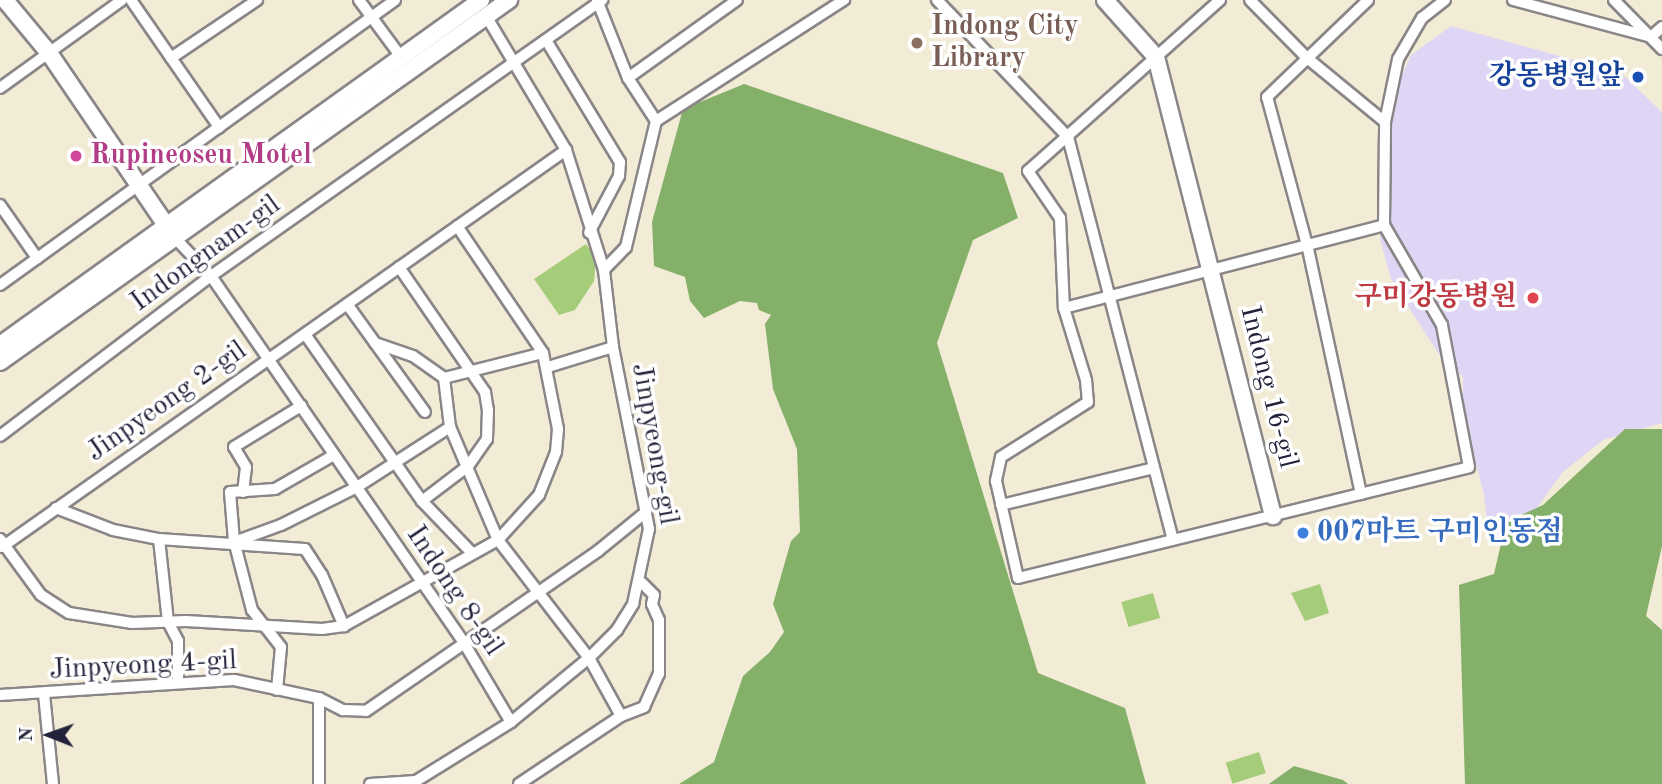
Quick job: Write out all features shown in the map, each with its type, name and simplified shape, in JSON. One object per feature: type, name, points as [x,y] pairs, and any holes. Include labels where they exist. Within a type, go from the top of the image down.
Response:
[{"type":"main road","points":[[5,0],[49,53],[170,231]]},
{"type":"main road","points":[[0,362],[401,57],[481,0]]},
{"type":"main road","points":[[0,345],[393,82],[509,0]]},
{"type":"main road","name":"Indong 16-gil","points":[[1105,0],[1156,57],[1273,516]]},
{"type":"street","points":[[0,88],[122,0]]},
{"type":"street","points":[[131,0],[219,127]]},
{"type":"street","points":[[171,58],[257,0]]},
{"type":"street","points":[[359,0],[401,57]]},
{"type":"street","points":[[0,285],[395,0]]},
{"type":"street","points":[[628,78],[737,0]]},
{"type":"street","points":[[604,270],[626,247],[656,121],[844,0]]},
{"type":"street","points":[[937,0],[1068,136],[1173,540]]},
{"type":"street","points":[[1220,0],[1028,171],[1060,218],[1064,308],[1086,380],[1088,402],[1001,457],[996,481],[1018,578],[1469,467],[1443,325],[1384,225],[1385,122],[1398,59],[1422,18],[1445,0]]},
{"type":"street","points":[[1250,0],[1307,58],[1385,122]]},
{"type":"street","points":[[1361,494],[1307,245],[1267,97],[1368,0]]},
{"type":"street","points":[[1513,0],[1651,37]]},
{"type":"street","points":[[1614,0],[1662,49]]},
{"type":"street","name":"Indongnam-gil","points":[[0,436],[211,276],[599,1],[628,78],[656,121]]},
{"type":"street","name":"Jinpyeong-gil","points":[[370,784],[418,782],[511,722],[589,658],[617,630],[641,582],[649,529],[613,347],[604,270],[589,233],[566,150],[511,65],[486,16]]},
{"type":"street","points":[[1651,37],[1662,27]]},
{"type":"street","points":[[545,40],[620,162],[618,176],[589,233]]},
{"type":"street","name":"Jinpyeong 2-gil","points":[[2,544],[566,150]]},
{"type":"street","points":[[0,207],[37,258]]},
{"type":"street","points":[[1064,308],[1384,225]]},
{"type":"street","points":[[2,544],[41,595],[69,613],[132,623],[168,622],[267,628],[344,626],[422,583],[471,552],[498,540],[539,495],[556,452],[558,429],[548,367],[543,353],[457,226]]},
{"type":"street","name":"Indong 8-gil","points":[[170,231],[211,276],[464,643],[511,722]]},
{"type":"street","points":[[399,267],[485,392],[487,439],[468,466],[422,501]]},
{"type":"street","points":[[347,304],[425,412]]},
{"type":"street","points":[[305,334],[398,460],[422,501],[471,552]]},
{"type":"street","points":[[375,343],[413,356],[444,378],[450,427],[498,540],[540,590],[589,658],[621,716]]},
{"type":"street","name":"Jinpyeong-gil","points":[[548,367],[613,347]]},
{"type":"street","points":[[444,378],[543,353]]},
{"type":"street","points":[[243,492],[246,467],[234,447],[301,406]]},
{"type":"street","points":[[234,541],[281,525],[357,487],[450,427]]},
{"type":"street","points":[[278,690],[281,648],[252,610],[234,541],[230,492],[275,489],[334,455]]},
{"type":"street","points":[[1001,505],[1154,468]]},
{"type":"street","points":[[56,508],[113,530],[159,540],[234,541],[305,549],[323,575],[344,626]]},
{"type":"street","name":"Jinpyeong 4-gil","points":[[0,695],[234,680],[318,698],[343,710],[366,711],[540,590],[646,512]]},
{"type":"street","points":[[159,540],[168,622],[178,641],[178,683]]},
{"type":"street","points":[[519,784],[621,716],[644,707],[659,674],[659,620],[652,604],[654,595],[641,582]]},
{"type":"street","points":[[44,694],[53,784]]},
{"type":"street","points":[[318,698],[318,784]]},
{"type":"shaded area","name":"구미강동병원","points":[[1451,26],[1621,73],[1662,112],[1662,423],[1603,440],[1563,472],[1528,520],[1489,539],[1484,495],[1463,411],[1463,377],[1438,353],[1391,279],[1380,239],[1392,99],[1411,55]]},
{"type":"green space","points":[[744,84],[1003,173],[1018,218],[973,240],[937,343],[1038,673],[1125,708],[1146,784],[679,784],[714,762],[743,676],[770,652],[784,632],[773,604],[791,541],[800,532],[797,449],[773,389],[765,324],[771,315],[759,310],[757,303],[740,301],[704,318],[690,301],[685,277],[654,266],[652,222],[683,109]]},
{"type":"green space","points":[[586,244],[596,258],[594,281],[575,310],[559,315],[534,279]]},
{"type":"green space","points":[[1625,429],[1662,429],[1662,546],[1646,616],[1662,630],[1662,784],[1465,784],[1459,585],[1494,574],[1506,522],[1543,505]]},
{"type":"green space","points":[[1320,584],[1329,613],[1305,621],[1291,593]]},
{"type":"green space","points":[[1153,593],[1160,618],[1128,627],[1121,602]]},
{"type":"green space","points":[[1259,752],[1266,773],[1233,784],[1226,763]]},
{"type":"green space","points":[[1294,766],[1343,780],[1348,784],[1269,784]]},
{"type":"place","name":"Indong City Library","points":[[917,43]]},
{"type":"place","name":"강동병원앞","points":[[1638,77]]},
{"type":"place","name":"Rupineoseu Motel","points":[[76,156]]},
{"type":"place","name":"구미강동병원","points":[[1533,298]]},
{"type":"place","name":"007마트 구미인동점","points":[[1303,533]]}]
